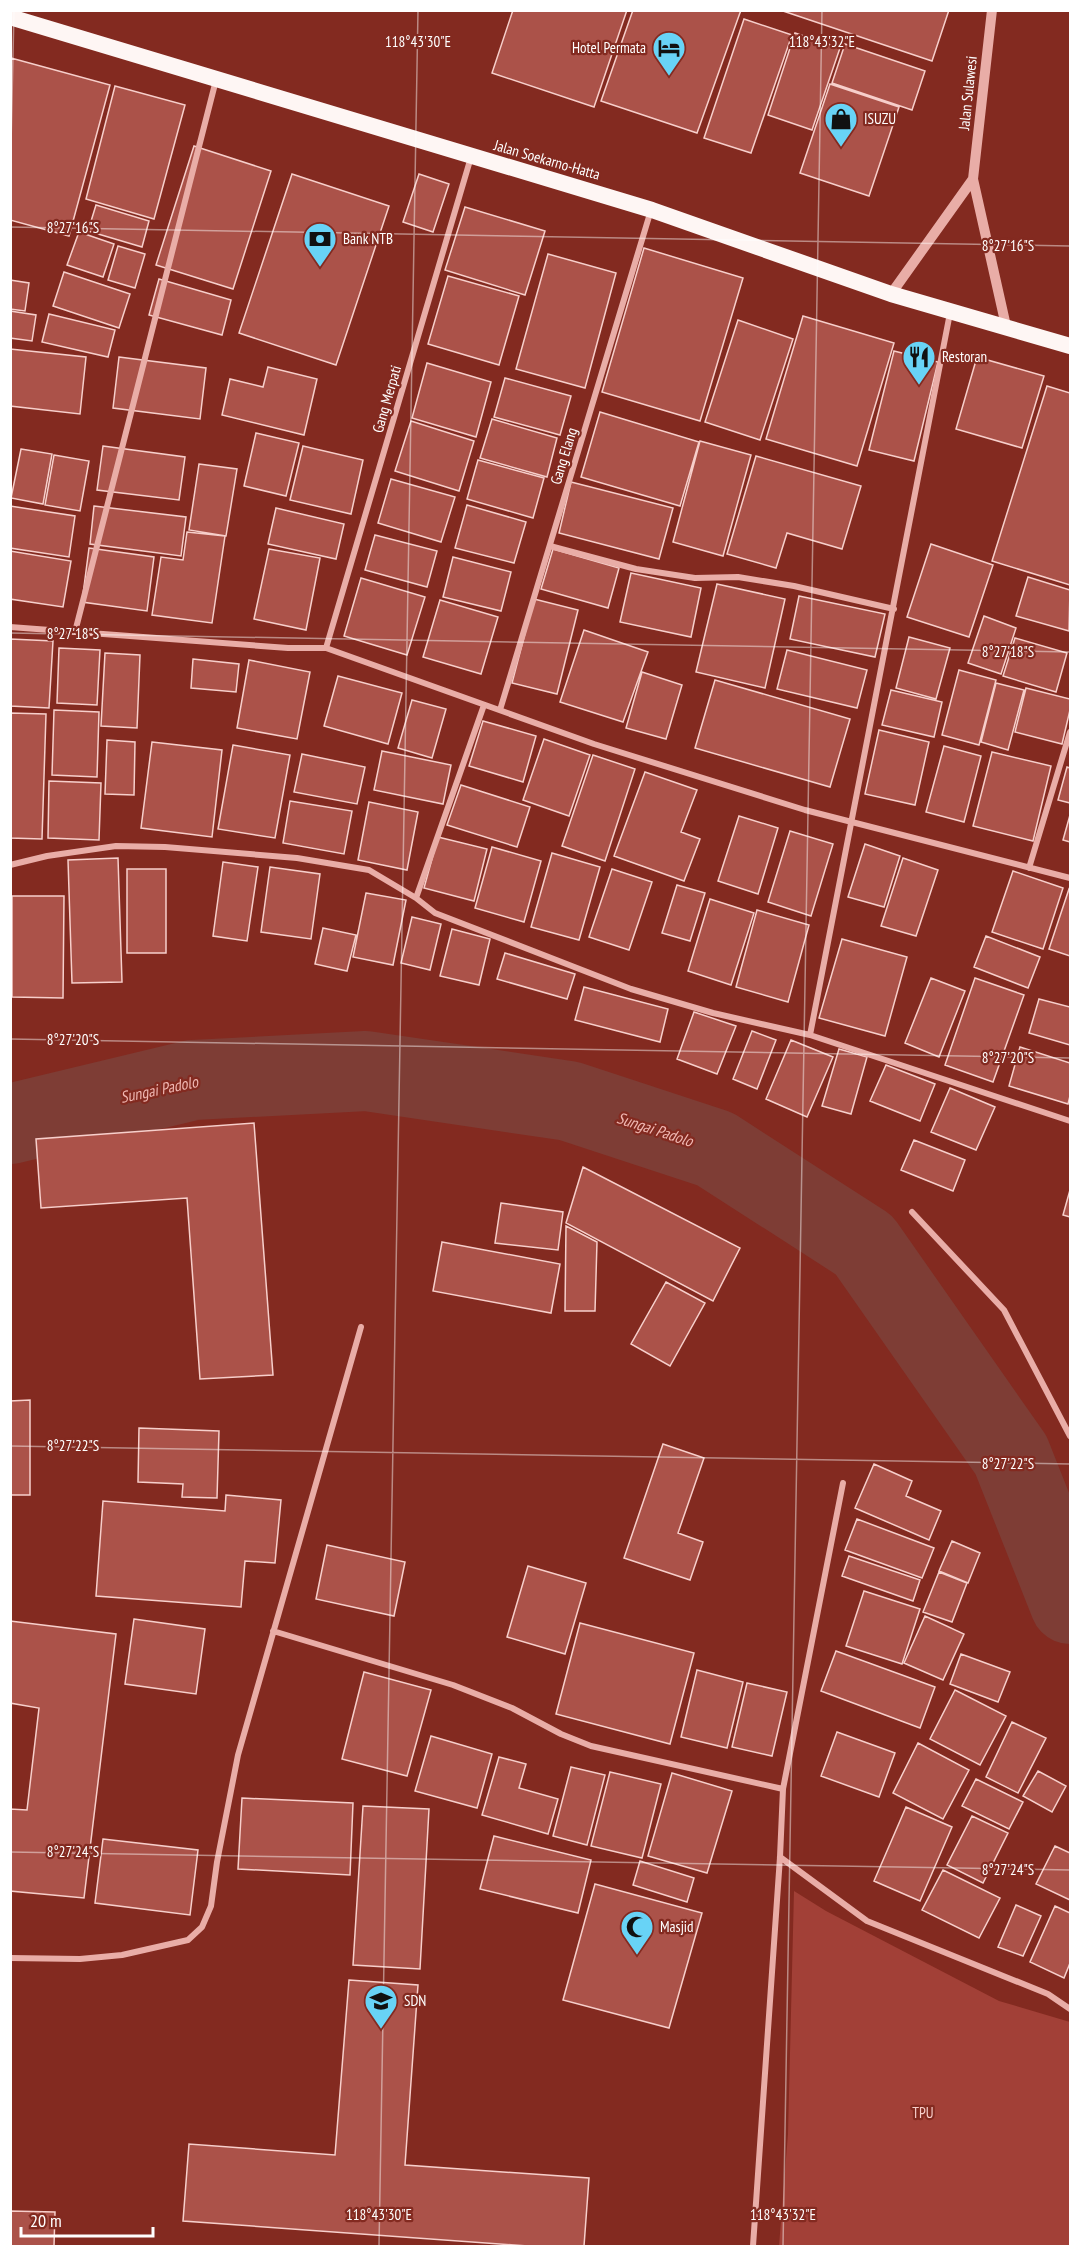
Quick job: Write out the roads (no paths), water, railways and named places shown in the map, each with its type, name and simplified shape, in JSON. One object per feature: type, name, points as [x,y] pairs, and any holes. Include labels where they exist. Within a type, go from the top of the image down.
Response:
[{"type":"highway","name":"Jalan Soekarno-Hatta","points":[[10,17],[652,210],[891,294],[1071,346]]},
{"type":"street","name":"Jalan Sulawesi","points":[[992,10],[973,179],[1006,326]]},
{"type":"street","points":[[75,632],[216,79]]},
{"type":"street","name":"Gang Merpati","points":[[326,648],[471,157]]},
{"type":"street","name":"Jalan Sulawesi","points":[[891,294],[973,179]]},
{"type":"street","name":"Gang Elang","points":[[500,710],[652,210]]},
{"type":"street","points":[[810,1035],[950,312]]},
{"type":"street","points":[[550,546],[636,569],[695,578],[738,577],[794,586],[894,609]]},
{"type":"street","points":[[10,627],[288,648],[326,648],[594,744],[805,810],[1071,878]]},
{"type":"street","points":[[416,898],[484,705]]},
{"type":"street","points":[[1029,868],[1071,732]]},
{"type":"street","points":[[10,865],[46,856],[116,846],[165,847],[297,858],[369,870],[416,898],[435,914],[631,988],[713,1013],[810,1035],[1071,1120]]},
{"type":"street","points":[[912,1212],[1004,1310],[1071,1436]]},
{"type":"street","points":[[10,1958],[80,1959],[122,1955],[188,1940],[202,1927],[211,1906],[217,1862],[238,1755],[361,1327]]},
{"type":"street","points":[[753,2247],[783,1789],[843,1483]]},
{"type":"street","points":[[273,1631],[453,1685],[512,1708],[561,1734],[591,1746],[783,1789]]},
{"type":"street","points":[[780,1857],[867,1921],[1048,1994],[1071,2009]]},
{"type":"water","points":[[193,1080],[11,1140],[11,1094]]},
{"type":"waterway","name":"Sungai Padolo","points":[[10,1124],[193,1080],[366,1071],[569,1101],[715,1149],[864,1245],[1011,1455],[1070,1604]]},
{"type":"place","name":"Hotel Permata","points":[[669,77]]},
{"type":"place","name":"ISUZU","points":[[841,148]]},
{"type":"place","name":"Bank NTB","points":[[320,268]]},
{"type":"place","name":"Restoran","points":[[919,386]]},
{"type":"place","name":"Masjid","points":[[637,1956]]},
{"type":"place","name":"SDN","points":[[381,2030]]},
{"type":"park label","name":"TPU","points":[[923,2113]]}]
